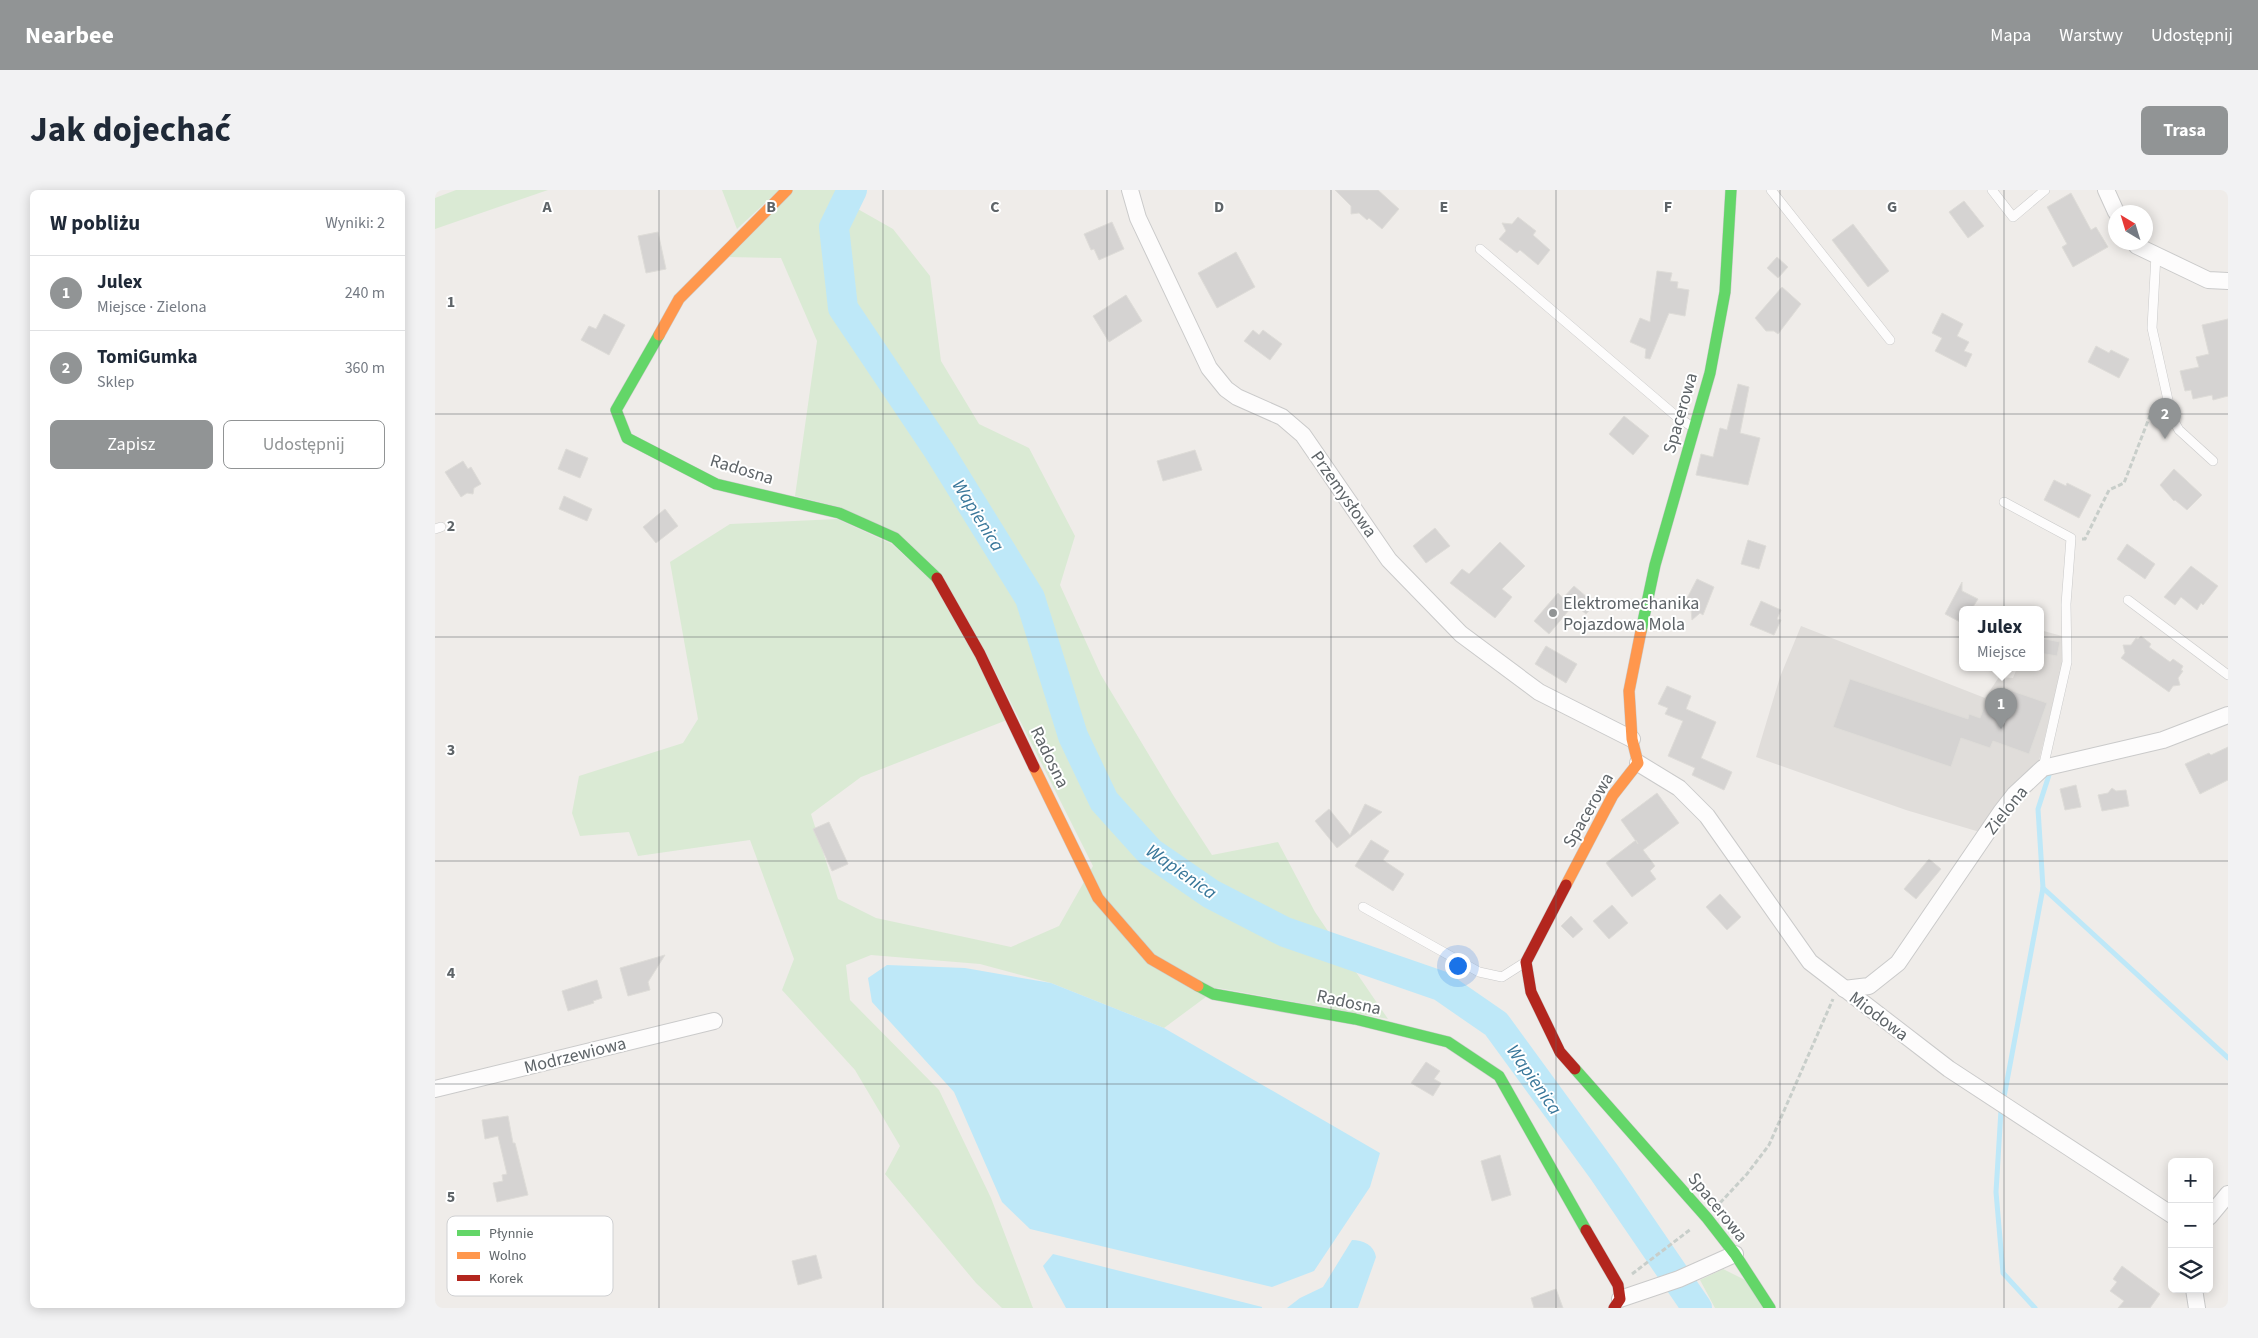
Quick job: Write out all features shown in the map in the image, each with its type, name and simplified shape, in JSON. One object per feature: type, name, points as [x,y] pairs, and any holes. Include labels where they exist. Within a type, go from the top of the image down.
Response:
[{"type":"street","name":"Radosna","points":[[787,190],[679,299],[616,410],[627,438],[716,484],[839,513],[895,538],[936,578],[980,654],[1098,898],[1151,959],[1213,994],[1355,1019],[1448,1042],[1499,1076],[1567,1199],[1618,1285],[1617,1304]]},
{"type":"street","name":"Przemysłowa","points":[[1130,190],[1138,218],[1209,368],[1217,379],[1237,397],[1282,417],[1303,435],[1389,560],[1461,634],[1539,692],[1632,740]]},
{"type":"street","name":"Spacerowa","points":[[1731,190],[1725,292],[1710,373],[1655,565],[1629,691],[1632,740],[1638,763],[1613,795],[1526,962],[1531,992],[1560,1052],[1707,1218],[1735,1254],[1770,1308]]},
{"type":"street","points":[[2106,190],[2113,205]]},
{"type":"street","points":[[2148,250],[2208,280],[2228,281]]},
{"type":"street","name":"Zielona","points":[[1843,988],[1869,986],[1898,963],[2001,812],[2015,794],[2043,768],[2163,740],[2228,715]]},
{"type":"street","name":"Miodowa","points":[[1638,763],[1679,788],[1707,816],[1810,962],[1949,1069],[2168,1212]]},
{"type":"street","name":"Modrzewiowa","points":[[435,1089],[714,1021]]},
{"type":"street","points":[[2213,1212],[2228,1194]]},
{"type":"street","points":[[1617,1304],[1735,1254]]},
{"type":"street","points":[[2195,1293],[2197,1308]]},
{"type":"lane","points":[[1771,190],[1890,340]]},
{"type":"lane","points":[[1992,190],[2013,217],[2045,190]]},
{"type":"lane","points":[[1480,249],[1676,416],[1694,428]]},
{"type":"lane","points":[[2156,255],[2152,328],[2172,418],[2179,430],[2213,461]]},
{"type":"lane","points":[[2004,502],[2071,538],[2066,604],[2067,662],[2043,768]]},
{"type":"lane","points":[[2128,600],[2228,675]]},
{"type":"lane","points":[[1363,907],[1479,972],[1502,977],[1526,962]]},
{"type":"path","points":[[2071,538],[2085,539],[2109,490],[2124,483],[2151,413],[2169,407]]},
{"type":"path","points":[[1707,1218],[1747,1174],[1769,1145],[1799,1080],[1815,1035],[1834,997],[1843,988]]},
{"type":"path","points":[[1640,1268],[1678,1240]]},
{"type":"shaded area","points":[[1801,626],[1985,698],[1999,677],[2013,678],[2016,671],[2044,671],[2044,631],[2062,636],[2063,662],[2038,765],[1983,833],[1906,810],[1756,757],[1780,677]]},
{"type":"green space","points":[[456,190],[548,190],[435,229],[435,198]]},
{"type":"green space","points":[[722,190],[779,190],[737,229]]},
{"type":"green space","points":[[793,190],[866,190],[856,208],[893,229],[930,276],[941,361],[979,424],[1029,448],[1075,536],[1060,585],[1101,675],[1173,795],[1212,855],[1278,842],[1315,912],[1388,1019],[1218,988],[1164,1028],[1051,983],[980,964],[871,955],[846,965],[850,1000],[939,1090],[991,1198],[1033,1308],[1002,1308],[976,1283],[885,1174],[900,1146],[855,1070],[782,990],[794,959],[750,840],[638,856],[629,832],[580,836],[572,813],[579,776],[683,743],[698,719],[670,562],[730,524],[837,519],[892,544],[933,582],[975,656],[1007,720],[861,777],[811,814],[838,899],[876,918],[1011,947],[1059,926],[1093,866],[986,653],[941,577],[898,535],[839,507],[795,496],[817,341],[781,258],[729,257],[763,218]]},
{"type":"green space","points":[[1723,1269],[1747,1281],[1765,1308],[1715,1308],[1700,1280]]},
{"type":"water","points":[[887,965],[965,968],[1051,983],[1164,1028],[1380,1153],[1370,1187],[1314,1271],[1272,1287],[1030,1229],[1002,1202],[954,1092],[872,1002],[868,978]]},
{"type":"water","points":[[1352,1240],[1360,1241],[1370,1246],[1376,1257],[1358,1308],[1287,1308],[1300,1298],[1323,1287]]},
{"type":"water","points":[[1053,1254],[1262,1308],[1066,1308],[1043,1266]]},
{"type":"building","points":[[1335,190],[1378,190],[1399,209],[1382,229],[1369,218],[1367,220],[1359,213],[1351,214],[1351,206]]},
{"type":"building","points":[[2071,193],[2091,230],[2096,227],[2108,247],[2073,267],[2062,247],[2067,244],[2047,207]]},
{"type":"building","points":[[1964,201],[1984,226],[1968,238],[1949,212]]},
{"type":"building","points":[[1518,217],[1536,231],[1533,235],[1550,250],[1538,265],[1520,250],[1517,253],[1499,239],[1506,231],[1502,223],[1512,224]]},
{"type":"building","points":[[1112,222],[1124,249],[1099,260],[1094,249],[1091,250],[1084,234]]},
{"type":"building","points":[[1853,224],[1889,271],[1868,287],[1832,240]]},
{"type":"building","points":[[658,232],[666,269],[646,273],[638,236]]},
{"type":"building","points":[[1236,252],[1255,287],[1217,308],[1198,273]]},
{"type":"building","points":[[1777,257],[1788,267],[1778,278],[1767,268]]},
{"type":"building","points":[[1657,271],[1672,273],[1670,281],[1678,282],[1677,288],[1689,290],[1685,316],[1669,313],[1650,359],[1645,358],[1646,349],[1630,342],[1640,318],[1650,322]]},
{"type":"building","points":[[1782,287],[1801,304],[1778,334],[1774,331],[1766,331],[1755,318]]},
{"type":"building","points":[[1126,295],[1142,321],[1109,342],[1093,316]]},
{"type":"building","points":[[1942,313],[1963,324],[1957,336],[1969,342],[1964,351],[1972,354],[1966,367],[1935,351],[1942,338],[1932,333]]},
{"type":"building","points":[[604,314],[625,325],[609,355],[581,340],[589,326],[596,329]]},
{"type":"building","points":[[2228,319],[2228,396],[2213,400],[2212,395],[2193,399],[2191,390],[2185,391],[2180,371],[2199,367],[2196,357],[2209,354],[2202,325]]},
{"type":"building","points":[[1253,330],[1259,335],[1263,330],[1282,344],[1270,360],[1244,341]]},
{"type":"building","points":[[2096,346],[2109,353],[2111,350],[2129,359],[2119,378],[2088,362]]},
{"type":"building","points":[[1738,384],[1749,387],[1740,433],[1760,438],[1748,485],[1696,475],[1701,454],[1713,457],[1720,428],[1727,430]]},
{"type":"building","points":[[1624,416],[1649,436],[1633,455],[1609,434]]},
{"type":"building","points":[[566,449],[588,458],[580,478],[558,469]]},
{"type":"building","points":[[1195,450],[1202,470],[1163,481],[1157,461]]},
{"type":"building","points":[[463,461],[468,469],[471,467],[481,484],[474,488],[473,494],[467,493],[461,497],[445,472]]},
{"type":"building","points":[[2174,469],[2202,495],[2187,510],[2174,501],[2160,485]]},
{"type":"building","points":[[2054,480],[2066,486],[2067,483],[2091,495],[2079,518],[2044,500]]},
{"type":"building","points":[[564,496],[592,509],[587,521],[559,509]]},
{"type":"building","points":[[665,509],[678,526],[656,543],[643,527]]},
{"type":"building","points":[[1435,528],[1450,546],[1426,563],[1413,546]]},
{"type":"building","points":[[1748,540],[1766,546],[1759,569],[1741,564]]},
{"type":"building","points":[[1500,542],[1525,566],[1502,589],[1512,597],[1495,618],[1450,583],[1462,569],[1469,574]]},
{"type":"building","points":[[2127,544],[2155,564],[2145,579],[2117,559]]},
{"type":"building","points":[[2191,566],[2218,586],[2203,605],[2201,603],[2197,610],[2181,597],[2175,605],[2164,597]]},
{"type":"building","points":[[1697,579],[1714,587],[1703,615],[1700,613],[1692,620],[1691,609],[1683,606]]},
{"type":"building","points":[[1962,582],[1962,591],[1978,599],[1974,606],[1959,606],[1959,621],[1945,614]]},
{"type":"building","name":"Elektromechanika Pojazdowa Mola","points":[[1574,586],[1595,604],[1586,614],[1574,604],[1549,634],[1534,621],[1558,593],[1563,598]]},
{"type":"building","points":[[1761,601],[1781,610],[1777,619],[1781,620],[1774,635],[1750,625]]},
{"type":"building","points":[[2141,636],[2151,644],[2149,647],[2170,662],[2173,659],[2183,666],[2181,670],[2183,671],[2178,678],[2180,685],[2173,686],[2169,692],[2121,658],[2125,653],[2123,645],[2131,645],[2136,638],[2138,639]]},
{"type":"building","points":[[2044,639],[2060,642],[2057,656],[2044,654]]},
{"type":"building","points":[[1546,646],[1577,664],[1566,683],[1535,664]]},
{"type":"building","points":[[1850,679],[1968,719],[1969,714],[1980,718],[1985,704],[1994,708],[2001,687],[2047,703],[2029,754],[1993,741],[1990,748],[1961,738],[1951,767],[1833,727]]},
{"type":"building","points":[[1667,686],[1691,696],[1686,709],[1716,722],[1701,758],[1732,772],[1724,790],[1692,775],[1695,768],[1668,756],[1683,721],[1665,714],[1668,708],[1658,704]]},
{"type":"building","points":[[2228,747],[2228,780],[2200,794],[2185,764]]},
{"type":"building","points":[[2076,785],[2081,807],[2065,810],[2060,789]]},
{"type":"building","points":[[2112,788],[2116,791],[2126,790],[2129,806],[2102,811],[2098,795],[2108,793]]},
{"type":"building","points":[[1657,793],[1679,823],[1643,850],[1655,866],[1650,871],[1656,879],[1632,897],[1606,863],[1635,840],[1621,820]]},
{"type":"building","points":[[1365,804],[1382,812],[1337,848],[1315,821],[1329,809],[1350,835]]},
{"type":"building","points":[[829,822],[848,864],[832,871],[813,829]]},
{"type":"building","points":[[1371,840],[1389,851],[1383,860],[1404,874],[1393,891],[1355,866]]},
{"type":"building","points":[[1929,859],[1941,869],[1916,899],[1904,889]]},
{"type":"building","points":[[1720,894],[1741,917],[1727,930],[1706,907]]},
{"type":"building","points":[[1612,905],[1628,923],[1609,939],[1593,921]]},
{"type":"building","points":[[1571,916],[1583,929],[1573,938],[1561,926]]},
{"type":"building","points":[[665,955],[648,982],[650,990],[628,996],[620,968]]},
{"type":"building","points":[[597,980],[602,998],[593,1001],[594,1003],[568,1011],[562,991]]},
{"type":"building","points":[[1426,1062],[1440,1071],[1434,1079],[1441,1083],[1433,1096],[1411,1083]]},
{"type":"building","points":[[508,1116],[513,1143],[515,1143],[528,1195],[497,1202],[493,1183],[503,1181],[502,1175],[507,1174],[498,1136],[485,1139],[482,1120]]},
{"type":"building","points":[[1500,1155],[1511,1195],[1492,1201],[1481,1161]]},
{"type":"building","points":[[816,1255],[822,1278],[798,1285],[792,1261]]},
{"type":"building","points":[[2122,1266],[2160,1294],[2150,1308],[2118,1308],[2124,1301],[2110,1291],[2117,1282],[2113,1279]]},
{"type":"building","points":[[1556,1289],[1563,1308],[1534,1308],[1531,1298]]},
{"type":"waterway","name":"Wapienica","points":[[852,190],[834,227],[843,308],[939,451],[1030,598],[1073,736],[1104,801],[1150,852],[1211,894],[1285,932],[1441,986],[1496,1024],[1604,1172],[1697,1308]]},
{"type":"waterway","points":[[2004,1097],[2043,888],[2038,809],[2049,775]]},
{"type":"waterway","points":[[2043,888],[2228,1058]]},
{"type":"waterway","points":[[2001,1110],[1996,1192],[2003,1273],[2035,1308]]},
{"type":"traffic: fast","points":[[1641,631],[1655,565],[1710,373],[1725,292],[1731,190]]},
{"type":"traffic: fast","points":[[659,335],[616,410],[627,438],[716,484],[839,513],[895,538],[937,578]]},
{"type":"traffic: fast","points":[[1198,986],[1213,994],[1355,1019],[1448,1042],[1499,1076],[1586,1230]]},
{"type":"traffic: fast","points":[[1575,1069],[1707,1218],[1735,1254],[1770,1308]]},
{"type":"traffic: slow","points":[[659,335],[679,299],[787,190]]},
{"type":"traffic: slow","points":[[1566,885],[1613,795],[1638,763],[1632,739],[1629,691],[1641,631]]},
{"type":"traffic: slow","points":[[1034,767],[1098,898],[1151,959],[1198,986]]},
{"type":"traffic: jam","points":[[937,578],[980,654],[1034,767]]},
{"type":"traffic: jam","points":[[1566,885],[1526,962],[1531,992],[1560,1052],[1575,1069]]},
{"type":"traffic: jam","points":[[1586,1230],[1618,1285],[1620,1299],[1614,1308]]},
{"type":"place","name":"TomiGumka","points":[[2165,439]]},
{"type":"place","name":"Elektromechanika Pojazdowa Mola","points":[[1553,613]]},
{"type":"place","name":"Julex","points":[[2001,729]]}]
